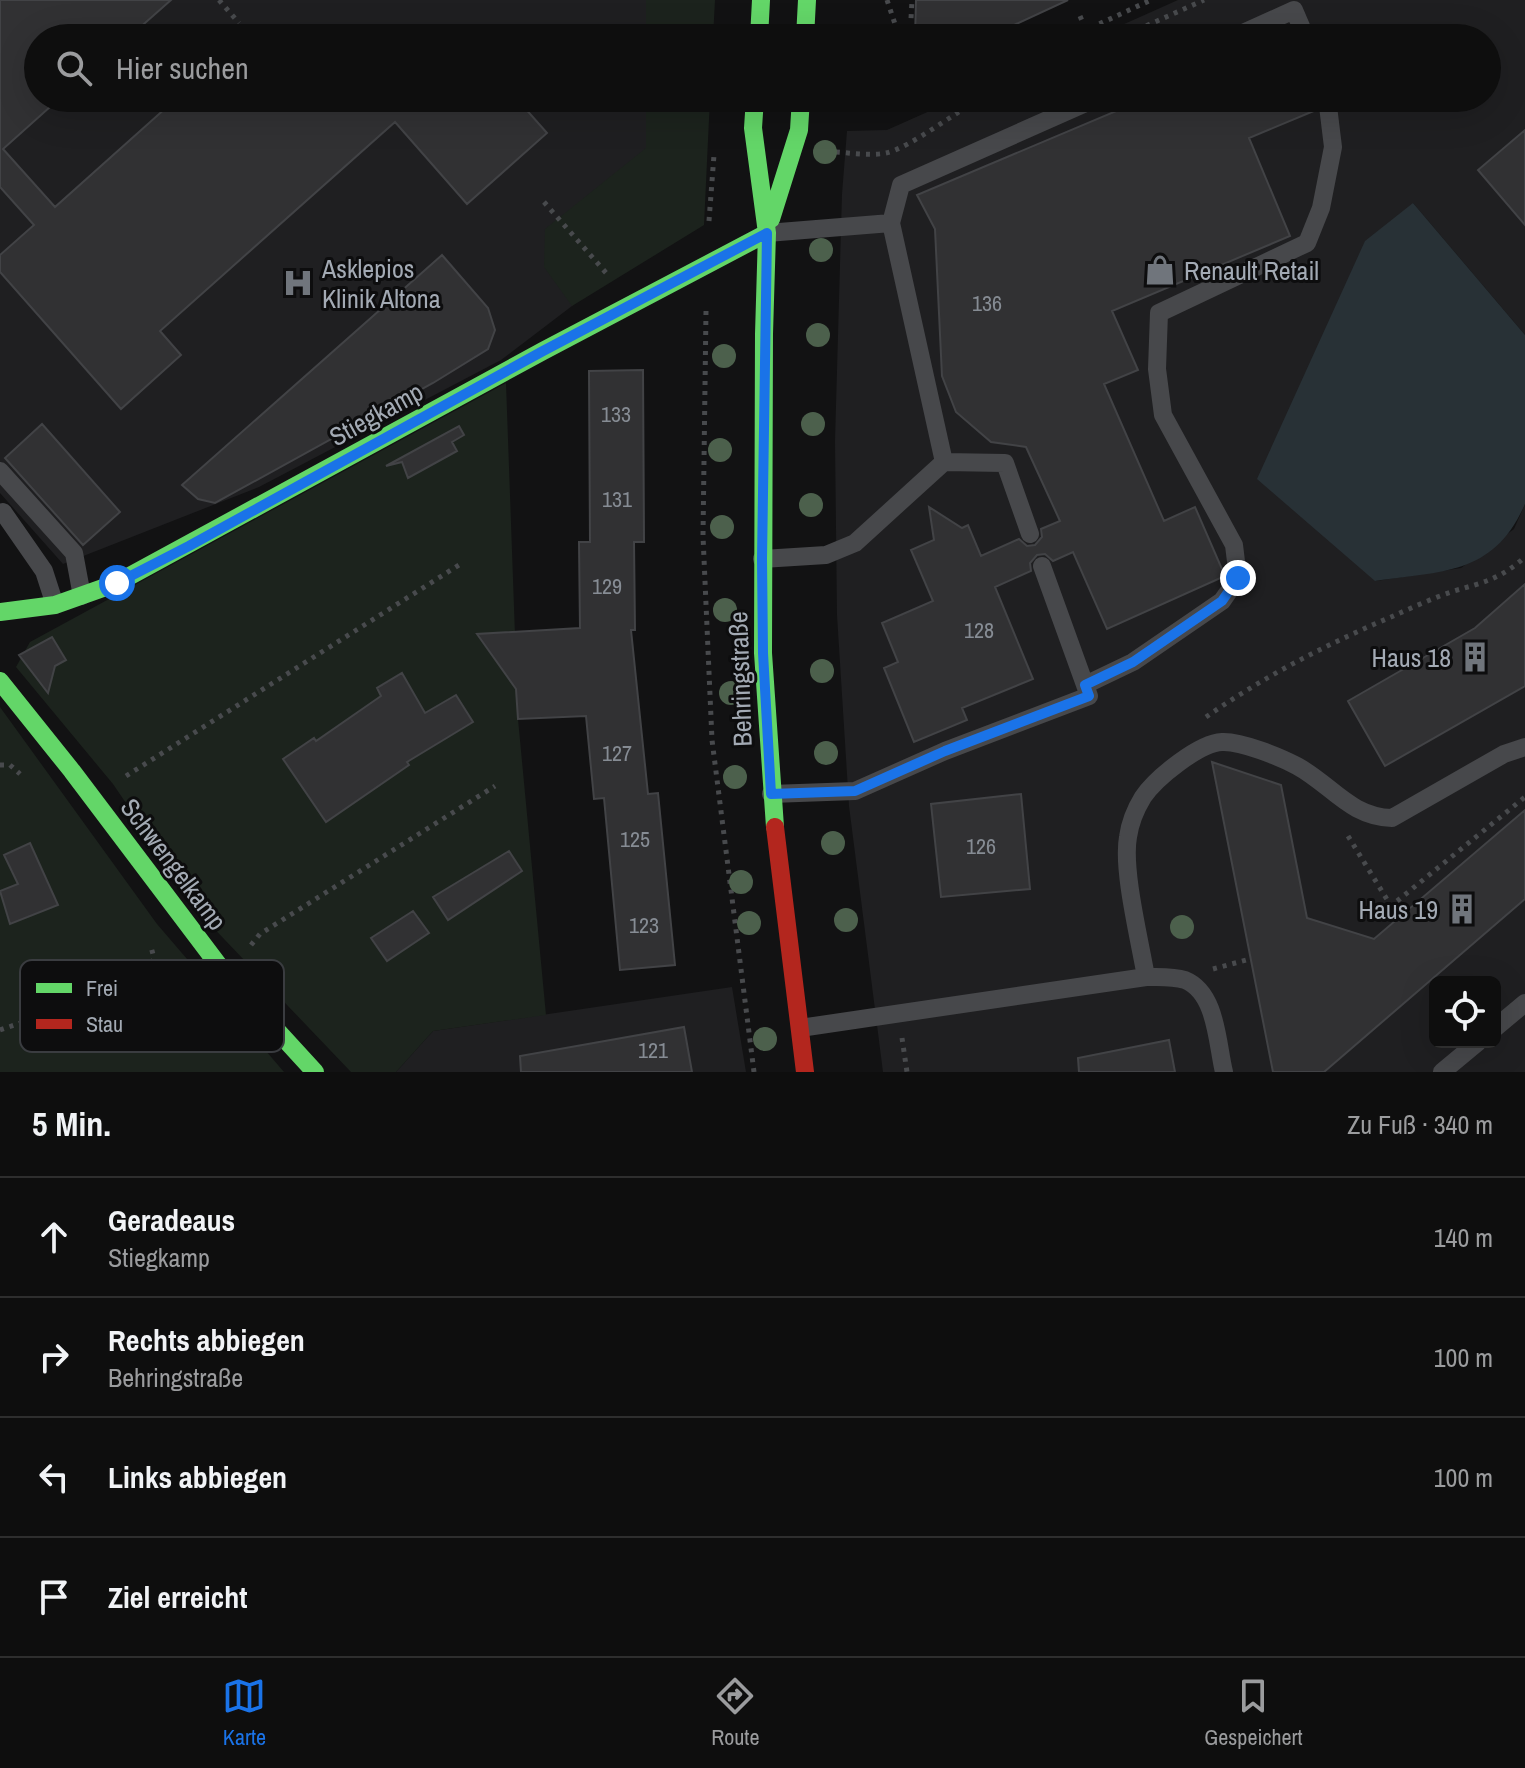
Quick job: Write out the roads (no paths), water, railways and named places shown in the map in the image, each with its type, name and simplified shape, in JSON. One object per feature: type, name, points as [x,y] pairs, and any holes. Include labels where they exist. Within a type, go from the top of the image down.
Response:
[{"type":"street","points":[[760,24],[761,0]]},
{"type":"street","points":[[806,24],[807,0]]},
{"type":"street","name":"Behringstraße","points":[[754,112],[753,128],[767,233],[763,653],[771,794],[805,1072]]},
{"type":"street","name":"Behringstraße","points":[[767,233],[799,130],[800,112]]},
{"type":"street","name":"Stiegkamp","points":[[0,612],[55,605],[117,583],[767,233]]},
{"type":"street","name":"Schwengelkamp","points":[[0,681],[214,960]]},
{"type":"street","name":"Schwengelkamp","points":[[284,1039],[315,1072]]},
{"type":"lane","points":[[1263,24],[1294,10],[1300,24]]},
{"type":"lane","points":[[944,462],[891,223],[901,185],[1065,112]]},
{"type":"lane","points":[[1085,685],[1133,662],[1222,601],[1238,578],[1234,545],[1163,415],[1157,369],[1159,313],[1307,243],[1321,208],[1333,147],[1329,112]]},
{"type":"lane","points":[[767,233],[891,223]]},
{"type":"lane","points":[[762,559],[826,555],[855,543],[944,462],[1005,463],[1030,534]]},
{"type":"lane","points":[[0,471],[74,553],[82,596]]},
{"type":"lane","points":[[3,512],[44,571],[55,605]]},
{"type":"lane","points":[[771,794],[855,791],[1089,696],[1042,566]]},
{"type":"lane","points":[[1146,977],[1127,860],[1127,839],[1133,816],[1145,795],[1166,773],[1197,751],[1213,743],[1236,743],[1295,765],[1359,811],[1375,818],[1392,818],[1504,754],[1525,747]]},
{"type":"lane","points":[[799,1028],[1146,977],[1184,980],[1203,994],[1208,1003],[1224,1072]]},
{"type":"lane","points":[[1501,1023],[1525,1003]]},
{"type":"lane","points":[[1442,1072],[1471,1048]]},
{"type":"place","name":"Renault Retail","points":[[1160,270]]},
{"type":"place","name":"Asklepios Klinik Altona","points":[[298,283]]},
{"type":"place","name":"Haus 18","points":[[1475,657]]},
{"type":"place","name":"Haus 19","points":[[1462,909]]}]
